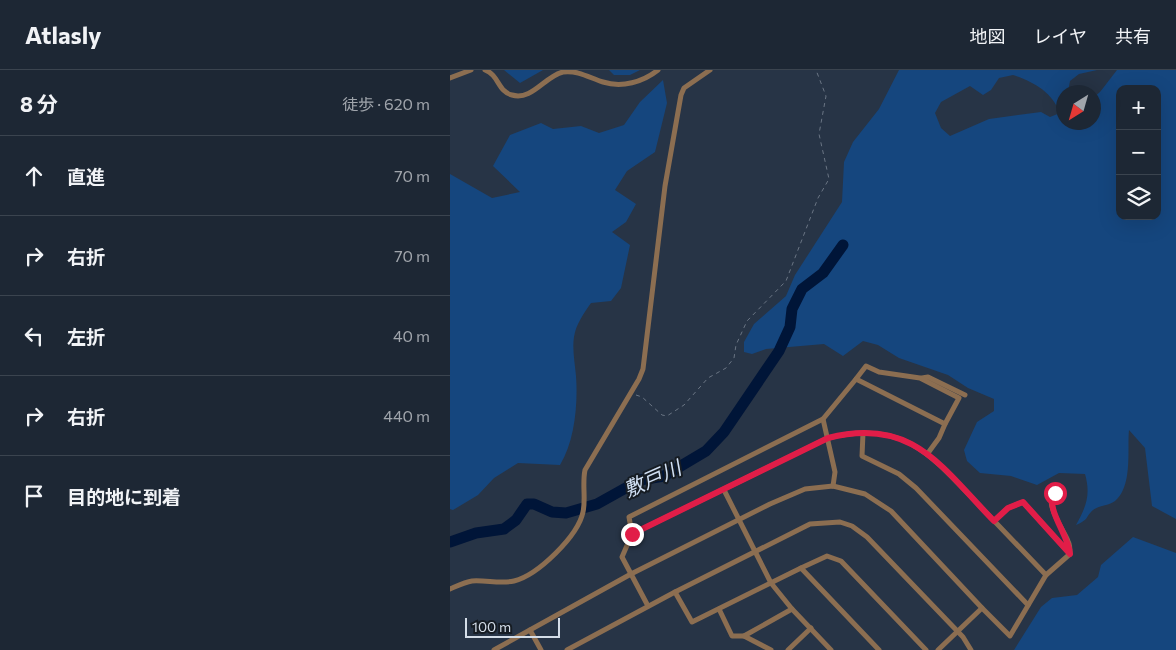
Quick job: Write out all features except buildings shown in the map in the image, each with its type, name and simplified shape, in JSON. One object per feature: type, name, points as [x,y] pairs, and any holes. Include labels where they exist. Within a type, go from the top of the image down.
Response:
[{"type":"street","points":[[450,78],[471,70]]},
{"type":"street","points":[[485,70],[494,74],[502,90],[510,95],[518,96],[530,93],[554,75],[564,71],[576,72],[604,82],[616,84],[640,82],[658,70]]},
{"type":"street","points":[[450,589],[470,581],[513,581],[522,578],[538,568],[567,542],[579,526],[584,511],[583,487],[585,470],[639,379],[645,358],[663,196],[681,95],[684,88],[710,70]]},
{"type":"street","points":[[648,606],[622,557],[632,534],[630,517],[822,419],[866,366],[879,372],[920,378],[928,377],[965,395]]},
{"type":"street","points":[[920,378],[959,398],[928,453]]},
{"type":"street","points":[[856,379],[944,424]]},
{"type":"street","points":[[822,419],[835,472],[833,486]]},
{"type":"street","points":[[632,534],[828,438],[863,433],[896,437],[912,443],[928,453],[1046,574]]},
{"type":"street","points":[[863,433],[862,456],[899,474],[916,488],[1028,605]]},
{"type":"street","points":[[494,650],[631,574],[805,489],[833,486],[865,494],[891,510],[1010,636],[1046,574],[1070,554]]},
{"type":"street","points":[[724,490],[770,583],[792,610],[832,650]]},
{"type":"street","points":[[1061,490],[1055,493],[1051,499],[1051,506],[1069,543],[1070,554]]},
{"type":"street","points":[[994,521],[1008,508],[1023,502],[1070,554]]},
{"type":"street","points":[[567,650],[675,592],[810,524],[831,521],[852,526],[867,537],[958,632],[971,650]]},
{"type":"street","points":[[675,592],[692,622],[827,556],[841,561],[926,650]]},
{"type":"street","points":[[801,568],[879,650]]},
{"type":"street","points":[[938,650],[982,608]]},
{"type":"street","points":[[719,609],[732,636],[744,636],[771,650]]},
{"type":"street","points":[[744,636],[792,610]]},
{"type":"street","points":[[788,650],[811,628]]},
{"type":"street","points":[[530,630],[541,650]]},
{"type":"path","points":[[631,393],[642,397],[662,415],[667,416],[677,411],[708,378],[726,368],[734,358],[736,345],[747,321],[786,281],[818,198],[829,179],[819,134],[826,96],[816,70]]},
{"type":"shaded area","points":[[504,70],[543,70],[520,83]]},
{"type":"shaded area","points":[[609,70],[640,70],[630,75],[614,75]]},
{"type":"shaded area","points":[[899,70],[1097,70],[1079,74],[1070,81],[1069,85],[1056,85],[1056,105],[1041,89],[1013,75],[999,78],[991,90],[983,95],[970,86],[941,102],[935,113],[941,128],[950,136],[989,119],[1041,112],[1050,117],[1056,115],[1056,130],[1101,130],[1101,91],[1117,70],[1176,70],[1176,519],[1152,506],[1145,448],[1129,430],[1127,477],[1121,494],[1113,503],[1098,507],[1076,525],[1086,501],[1088,488],[1085,474],[1059,473],[1037,485],[1011,476],[980,473],[967,461],[964,450],[977,422],[994,411],[994,399],[968,388],[948,375],[899,358],[878,345],[863,341],[843,356],[824,344],[766,349],[752,354],[744,352],[744,342],[754,324],[786,296],[795,275],[842,202],[844,162],[853,142],[879,109]]},
{"type":"shaded area","points":[[663,80],[667,103],[655,152],[627,171],[615,190],[636,204],[626,222],[612,232],[630,245],[621,288],[611,301],[591,303],[575,332],[573,346],[577,387],[576,410],[572,433],[565,455],[560,465],[518,463],[494,478],[478,495],[453,510],[450,509],[450,174],[492,198],[520,192],[493,166],[510,135],[541,123],[553,129],[581,126],[599,133],[624,125],[640,102]]},
{"type":"shaded area","points":[[1133,537],[1176,553],[1176,650],[1014,650],[1041,607],[1052,598],[1077,595],[1098,577],[1101,565]]},
{"type":"waterway","name":"敷戸川","points":[[450,542],[476,533],[504,529],[516,520],[527,504],[534,504],[552,512],[566,513],[597,504],[640,480],[664,476],[706,451],[724,432],[779,351],[790,327],[792,309],[802,289],[823,273],[843,245]]},
{"type":"route","points":[[632,534],[828,438],[852,433],[896,437],[912,443],[936,460],[994,521],[1008,508],[1023,502],[1070,554],[1069,543],[1051,506],[1051,499],[1055,493]]}]
